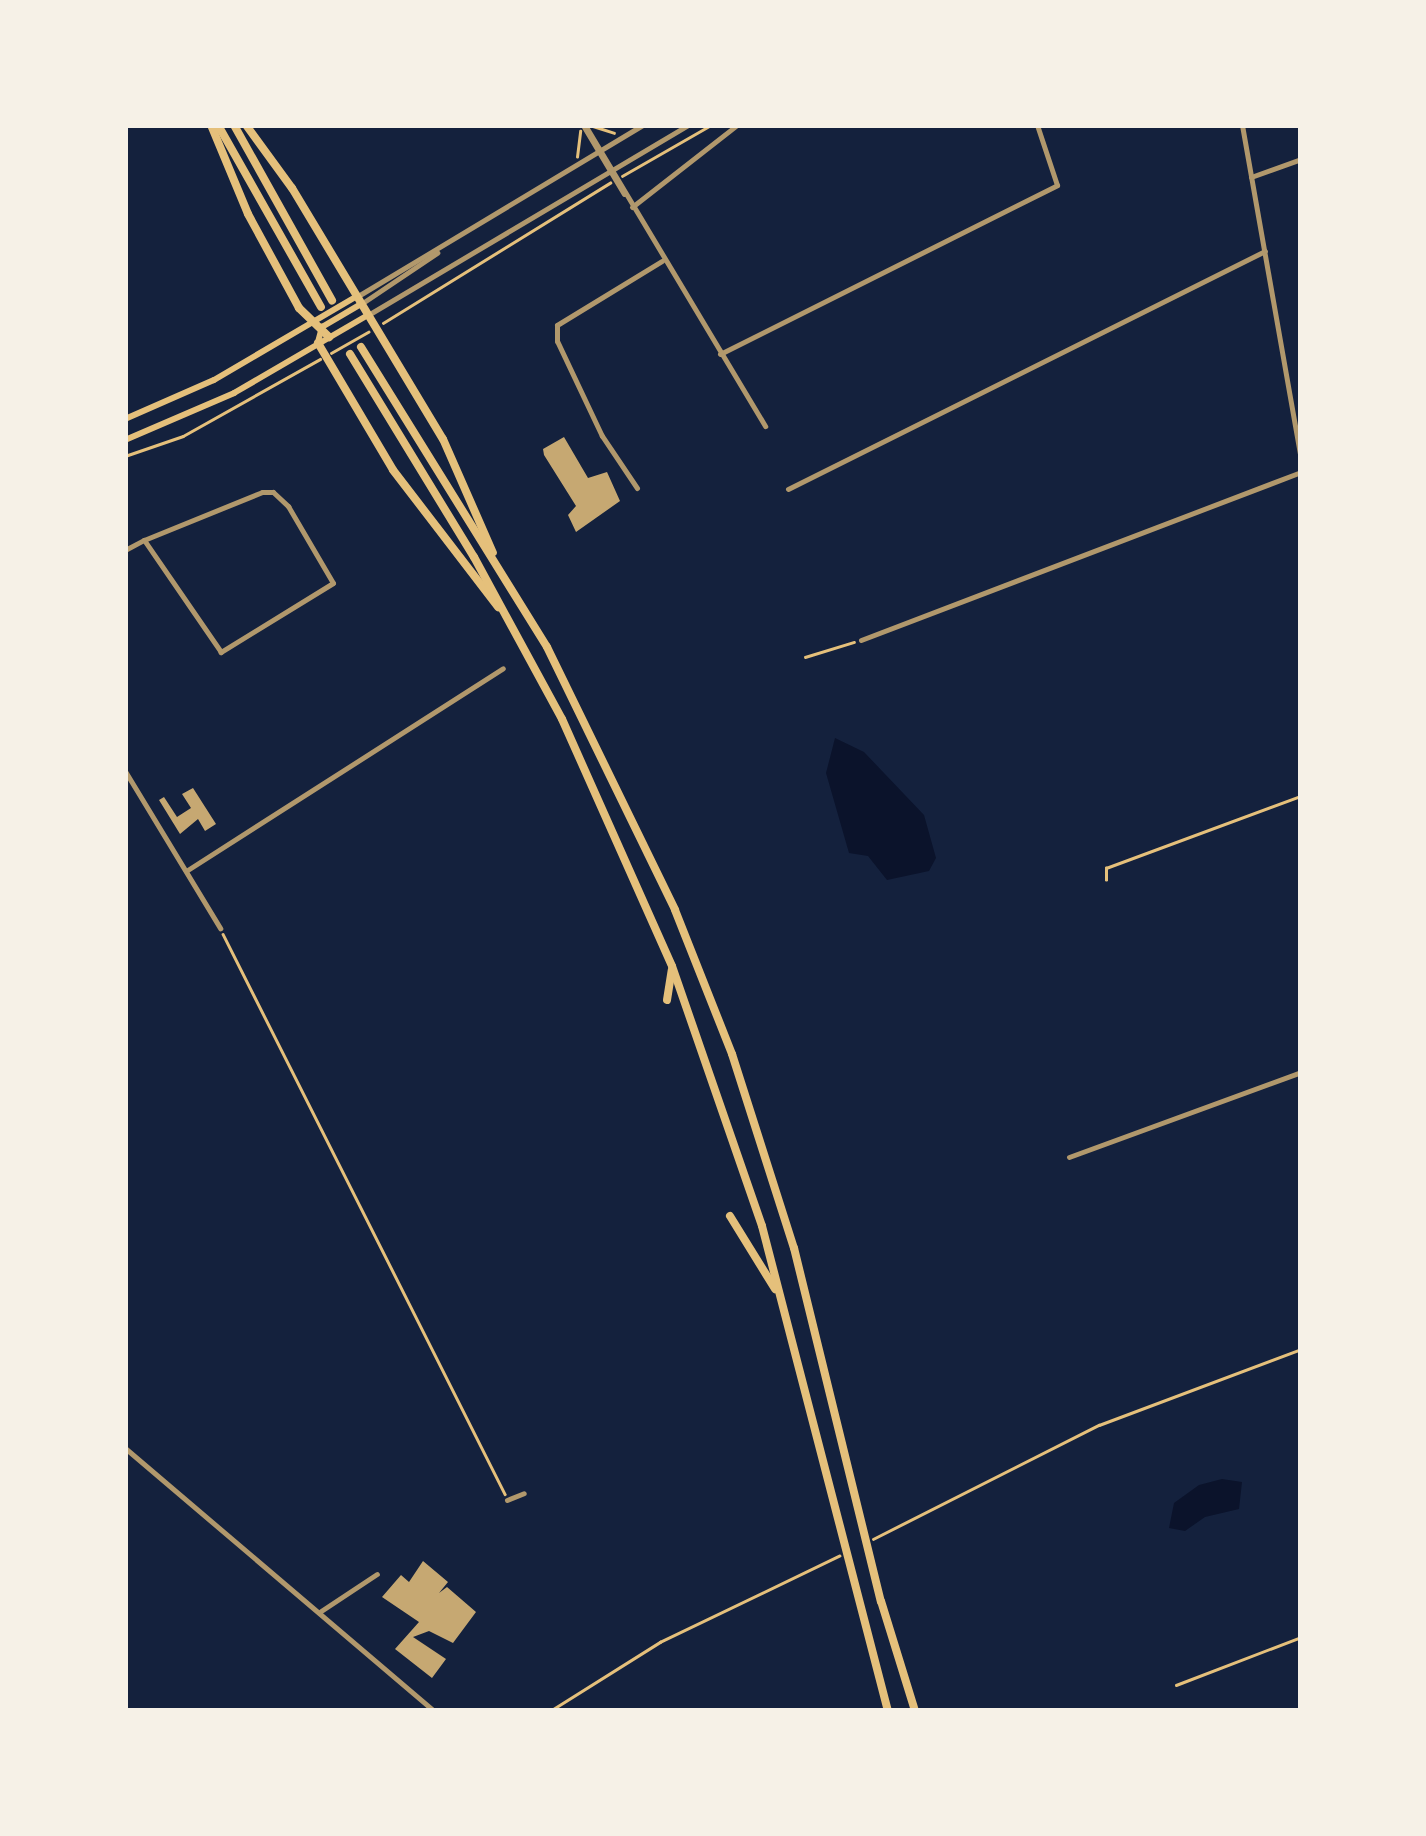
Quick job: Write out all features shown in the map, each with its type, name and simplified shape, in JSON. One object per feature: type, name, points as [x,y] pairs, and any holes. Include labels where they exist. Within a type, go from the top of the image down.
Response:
[{"type":"main road","points":[[214,125],[321,307]]},
{"type":"main road","points":[[214,125],[248,214],[310,325],[329,337]]},
{"type":"main road","points":[[234,125],[332,300]]},
{"type":"main road","points":[[246,125],[359,300],[442,439],[496,562]]},
{"type":"main road","points":[[125,419],[214,380],[359,300]]},
{"type":"main road","points":[[359,300],[319,333],[318,343],[392,470],[510,622]]},
{"type":"main road","points":[[125,440],[234,393],[368,315]]},
{"type":"main road","points":[[360,347],[496,562],[615,776],[732,1054],[794,1248],[881,1601],[916,1711]]},
{"type":"main road","points":[[350,354],[510,622],[562,718],[672,966],[787,1314],[888,1711]]},
{"type":"main road","points":[[667,1000],[672,966]]},
{"type":"main road","points":[[730,1216],[787,1314]]},
{"type":"street","points":[[584,125],[616,168],[626,196],[662,261],[765,426]]},
{"type":"street","points":[[584,125],[607,174],[626,196]]},
{"type":"street","points":[[359,300],[643,125]]},
{"type":"street","points":[[368,315],[688,125]]},
{"type":"street","points":[[632,207],[737,125]]},
{"type":"street","points":[[720,354],[1057,185],[1037,125]]},
{"type":"street","points":[[1242,125],[1301,458]]},
{"type":"street","points":[[1251,177],[1301,159]]},
{"type":"street","points":[[788,489],[1264,252]]},
{"type":"street","points":[[637,488],[602,436],[557,340],[557,324],[662,261]]},
{"type":"street","points":[[860,640],[1301,472]]},
{"type":"street","points":[[125,550],[144,540],[273,492],[288,506],[333,583],[221,652],[144,540]]},
{"type":"street","points":[[186,871],[503,668]]},
{"type":"street","points":[[125,772],[220,928]]},
{"type":"street","points":[[1069,1156],[1301,1072]]},
{"type":"street","points":[[125,1448],[434,1711]]},
{"type":"street","points":[[507,1500],[524,1492]]},
{"type":"street","points":[[321,1611],[378,1574]]},
{"type":"path","points":[[125,456],[183,436],[375,328],[711,125]]},
{"type":"path","points":[[805,657],[860,640]]},
{"type":"path","points":[[1106,880],[1106,868],[1301,796]]},
{"type":"path","points":[[220,928],[507,1500]]},
{"type":"path","points":[[866,1543],[1099,1425],[1301,1350]]},
{"type":"path","points":[[550,1711],[660,1642],[848,1551]]},
{"type":"path","points":[[1176,1685],[1301,1637]]},
{"type":"water","points":[[835,738],[864,752],[924,815],[936,858],[929,871],[887,880],[868,856],[849,853],[826,773]]},
{"type":"water","points":[[1222,1479],[1242,1482],[1239,1509],[1205,1517],[1185,1531],[1169,1528],[1174,1503],[1199,1485]]},
{"type":"building","points":[[564,437],[588,478],[607,472],[620,501],[576,532],[568,515],[576,506],[543,449]]},
{"type":"building","points":[[193,788],[216,824],[205,831],[198,819],[180,834],[159,800],[164,797],[177,817],[191,808],[182,794]]},
{"type":"building","points":[[423,1561],[448,1582],[439,1593],[447,1587],[476,1612],[453,1643],[429,1631],[413,1637],[446,1659],[432,1678],[395,1649],[419,1622],[382,1597],[401,1575],[409,1582]]}]
